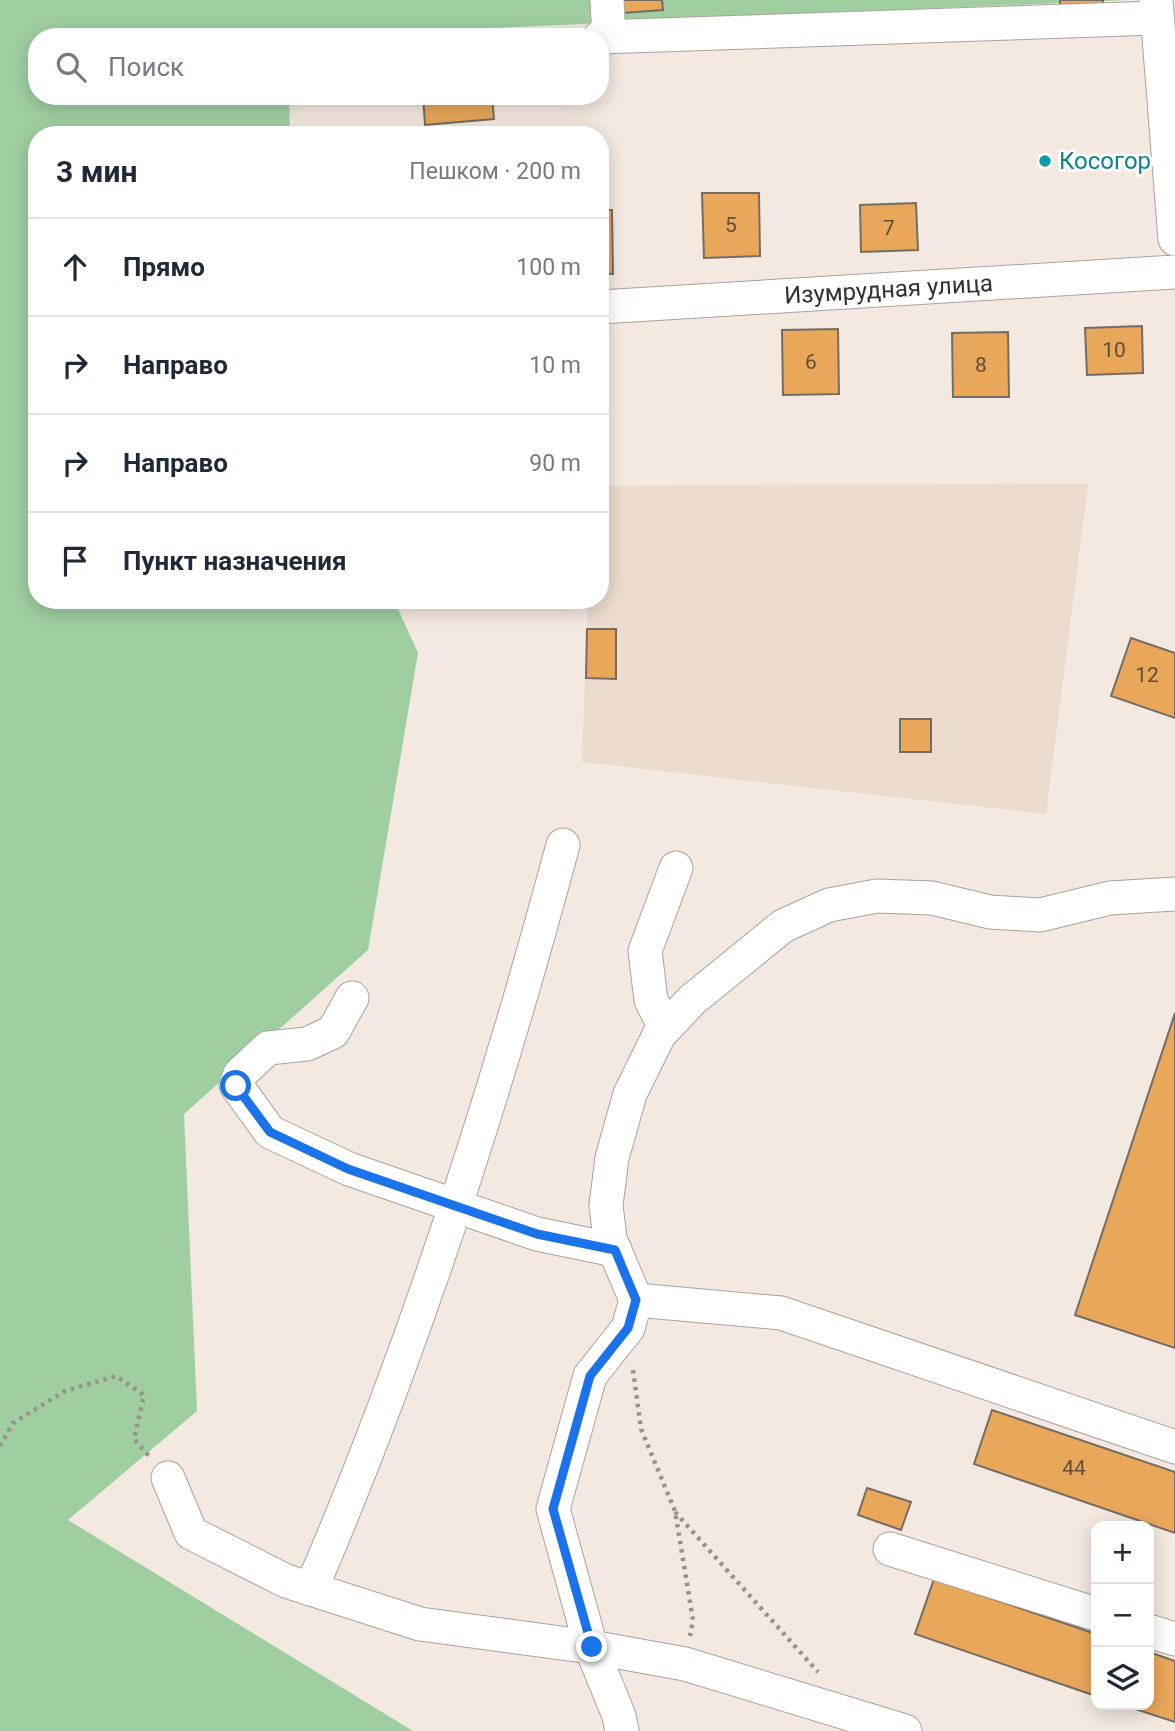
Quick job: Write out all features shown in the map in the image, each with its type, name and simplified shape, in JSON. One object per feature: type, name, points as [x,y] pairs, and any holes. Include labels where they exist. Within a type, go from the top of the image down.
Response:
[{"type":"street","points":[[605,28],[607,0]]},
{"type":"street","points":[[609,37],[935,12],[1156,9],[1175,239]]},
{"type":"street","name":"Изумрудная улица","points":[[609,306],[1175,272]]},
{"type":"street","points":[[312,1589],[348,1503],[457,1206],[535,949],[563,845]]},
{"type":"street","points":[[665,1028],[651,1000],[645,951],[676,868]]},
{"type":"street","points":[[622,1731],[619,1716],[592,1647],[553,1509],[590,1376],[632,1314],[610,1238],[606,1205],[612,1158],[630,1094],[659,1035],[692,1000],[783,926],[829,905],[877,896],[932,898],[990,912],[1040,915],[1110,898],[1175,894]]},
{"type":"street","points":[[352,998],[332,1032],[307,1044],[268,1048],[240,1074],[236,1086],[270,1132],[348,1169],[537,1234],[615,1250]]},
{"type":"street","points":[[632,1314],[781,1313],[1175,1447]]},
{"type":"street","points":[[168,1478],[191,1533],[286,1581],[420,1624],[592,1647],[685,1664],[905,1731]]},
{"type":"street","points":[[890,1549],[1091,1612]]},
{"type":"street","points":[[1154,1633],[1175,1639]]},
{"type":"path","points":[[632,1314],[641,1429],[675,1511],[693,1620],[685,1664]]},
{"type":"path","points":[[0,1446],[13,1423],[65,1391],[116,1376],[144,1395],[134,1439],[168,1478]]},
{"type":"path","points":[[675,1511],[819,1673]]},
{"type":"shaded area","points":[[1088,484],[1046,814],[582,762],[588,609],[609,609],[609,486]]},
{"type":"green space","points":[[0,0],[1128,0],[491,28],[28,28],[28,105],[289,105],[290,126],[28,126],[28,609],[398,609],[418,653],[368,950],[184,1114],[197,1411],[68,1520],[413,1731],[0,1731]]},
{"type":"building","points":[[622,0],[662,0],[663,10],[622,13]]},
{"type":"building","points":[[1060,0],[1103,0],[1103,4],[1060,5]]},
{"type":"building","points":[[424,105],[493,105],[494,119],[425,125]]},
{"type":"building","points":[[702,193],[759,193],[760,256],[704,258]]},
{"type":"building","points":[[916,203],[918,250],[861,252],[860,205]]},
{"type":"building","points":[[609,210],[612,210],[613,274],[609,274]]},
{"type":"building","points":[[1142,326],[1143,373],[1087,375],[1085,328]]},
{"type":"building","points":[[838,329],[839,394],[783,395],[782,330]]},
{"type":"building","points":[[1008,332],[1009,397],[953,397],[952,333]]},
{"type":"building","points":[[587,629],[616,629],[616,679],[586,678]]},
{"type":"building","points":[[1131,638],[1175,653],[1175,718],[1111,696]]},
{"type":"building","points":[[900,719],[931,719],[931,752],[900,752]]},
{"type":"building","points":[[1175,1013],[1175,1348],[1075,1315]]},
{"type":"building","points":[[992,1410],[1175,1472],[1175,1533],[1154,1526],[1154,1521],[1140,1521],[974,1464]]},
{"type":"building","points":[[867,1488],[911,1502],[901,1530],[858,1515]]},
{"type":"building","points":[[934,1579],[1091,1632],[1091,1694],[915,1634]]},
{"type":"building","points":[[1154,1654],[1175,1661],[1175,1722],[1138,1710],[1154,1710]]},
{"type":"place","name":"Косогор","points":[[1045,161]]},
{"type":"route","points":[[236,1086],[270,1132],[348,1169],[537,1234],[615,1250],[636,1300],[628,1328],[590,1376],[553,1509],[592,1647]]}]
